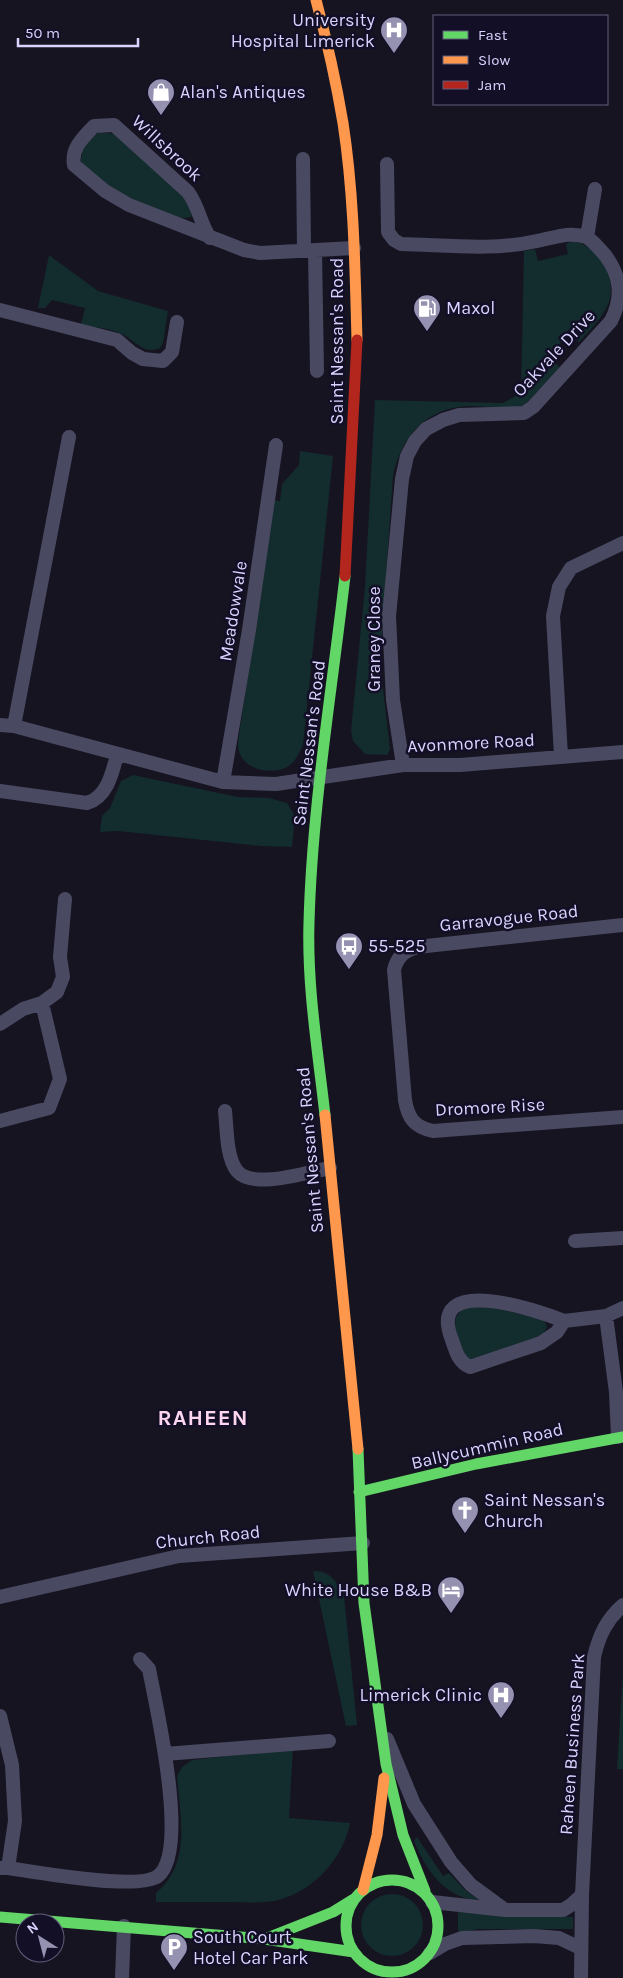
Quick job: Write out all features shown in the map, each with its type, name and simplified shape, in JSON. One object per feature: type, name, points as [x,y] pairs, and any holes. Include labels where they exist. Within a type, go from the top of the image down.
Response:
[{"type":"main road","name":"Saint Nessan's Road","points":[[316,0],[334,69],[343,125],[354,248],[357,354],[352,498],[348,550],[309,922],[312,1006],[357,1436],[363,1543],[364,1603],[386,1764]]},
{"type":"main road","name":"Ballycummin Road","points":[[359,1492],[476,1464],[620,1437]]},
{"type":"main road","points":[[363,1890],[377,1836],[386,1764]]},
{"type":"main road","points":[[0,1917],[264,1939],[357,1956],[380,1971],[406,1974],[430,1953],[439,1930],[437,1913],[403,1835],[386,1764]]},
{"type":"main road","points":[[264,1939],[333,1912],[354,1899],[363,1890],[385,1880],[399,1879],[411,1882],[428,1896]]},
{"type":"main road","points":[[354,1899],[349,1908],[346,1926],[348,1941],[370,1978]]},
{"type":"street","name":"Willsbrook","points":[[210,238],[202,223],[197,204],[188,192],[114,124],[94,126],[79,141],[72,156],[74,165],[81,172],[129,205],[210,238],[244,250],[260,253],[354,248]]},
{"type":"street","points":[[303,159],[317,371]]},
{"type":"street","points":[[387,164],[388,232],[394,240],[401,244],[504,246],[570,234],[587,237],[595,189]]},
{"type":"street","name":"Oakvale Drive","points":[[399,513],[407,456],[415,441],[426,429],[443,420],[459,415],[524,413],[533,407],[621,309],[621,283],[614,267],[587,237]]},
{"type":"street","points":[[0,310],[117,340],[132,353],[143,358],[163,362],[169,358],[172,352],[177,322]]},
{"type":"street","points":[[69,437],[7,726],[223,782],[276,784],[323,779]]},
{"type":"street","name":"Meadowvale","points":[[223,782],[249,630],[276,445]]},
{"type":"street","name":"Graney Close","points":[[399,513],[389,616],[393,700],[403,765]]},
{"type":"street","points":[[561,756],[553,616],[559,587],[571,568],[623,543]]},
{"type":"street","name":"Avonmore Road","points":[[323,779],[403,765],[460,765],[623,752]]},
{"type":"street","points":[[0,791],[87,803],[101,797],[118,755]]},
{"type":"street","points":[[0,1024],[23,1009],[42,1003],[57,992],[62,977],[60,957],[65,899]]},
{"type":"street","name":"Garravogue Road","points":[[401,955],[416,946],[623,925]]},
{"type":"street","name":"Dromore Rise","points":[[401,955],[396,961],[394,970],[405,1100],[407,1113],[413,1122],[422,1128],[433,1131],[623,1117]]},
{"type":"street","points":[[0,1121],[49,1108],[60,1079],[42,1003]]},
{"type":"street","points":[[225,1111],[231,1155],[237,1170],[246,1178],[259,1181],[330,1168]]},
{"type":"street","points":[[575,1241],[623,1238]]},
{"type":"street","points":[[564,1321],[557,1332],[541,1343],[470,1367],[465,1365],[458,1357],[449,1333],[448,1320],[452,1309],[461,1302],[482,1299],[544,1314],[564,1321],[606,1316],[623,1308]]},
{"type":"street","points":[[606,1316],[620,1437]]},
{"type":"street","name":"Church Road","points":[[0,1597],[179,1556],[363,1543]]},
{"type":"street","name":"Raheen Business Park","points":[[581,1978],[582,1895],[594,1657],[605,1625],[623,1606]]},
{"type":"street","points":[[0,1716],[12,1765],[15,1820],[4,1868],[132,1883],[157,1877],[164,1869],[172,1826],[165,1754],[149,1669],[140,1659]]},
{"type":"street","points":[[380,1722],[414,1804],[451,1862],[471,1885],[505,1910]]},
{"type":"street","points":[[165,1754],[329,1740]]},
{"type":"street","points":[[428,1896],[505,1910],[563,1910],[582,1895]]},
{"type":"street","points":[[122,1978],[124,1926]]},
{"type":"street","points":[[430,1953],[445,1944],[462,1938],[534,1936],[559,1938],[580,1948]]},
{"type":"green space","points":[[100,132],[114,134],[186,199],[192,216],[184,218],[158,211],[128,196],[92,174],[81,162],[81,157],[89,141]]},
{"type":"green space","points":[[572,241],[581,243],[592,250],[601,260],[607,273],[611,295],[603,314],[596,323],[579,342],[569,333],[549,357],[560,367],[536,395],[525,404],[513,408],[468,406],[440,412],[418,427],[402,449],[393,476],[380,663],[390,749],[387,755],[365,754],[353,741],[351,731],[365,587],[375,400],[503,403],[521,393],[524,251],[535,249],[538,261],[568,254],[566,244]]},
{"type":"green space","points":[[49,255],[98,291],[168,311],[163,343],[160,348],[148,350],[123,334],[81,325],[85,308],[52,300],[45,308],[38,308]]},
{"type":"green space","points":[[300,451],[333,456],[303,745],[290,765],[271,771],[254,768],[247,764],[239,751],[238,742],[274,500],[280,501],[282,484],[299,465]]},
{"type":"green space","points":[[133,775],[238,797],[269,798],[287,803],[295,816],[292,847],[261,846],[118,831],[100,832],[102,816],[110,808],[121,781]]},
{"type":"green space","points":[[484,1305],[544,1320],[547,1327],[542,1336],[470,1361],[462,1353],[457,1341],[456,1317],[463,1308]]},
{"type":"green space","points":[[313,1571],[329,1575],[344,1596],[357,1725],[346,1726]]},
{"type":"green space","points":[[623,1672],[623,1769],[617,1769]]},
{"type":"green space","points":[[293,1748],[289,1818],[350,1823],[347,1836],[341,1848],[326,1870],[306,1888],[276,1901],[156,1902],[156,1893],[175,1868],[179,1853],[181,1823],[177,1776],[182,1767],[192,1760]]},
{"type":"green space","points":[[417,1837],[443,1876],[449,1873],[467,1892],[480,1900],[468,1899],[457,1895],[438,1881],[419,1852],[414,1841]]},
{"type":"green space","points":[[392,1894],[404,1896],[414,1903],[421,1913],[423,1925],[421,1937],[414,1947],[404,1954],[392,1956],[380,1954],[370,1947],[363,1937],[361,1925],[363,1913],[370,1903],[380,1896]]},
{"type":"green space","points":[[458,1912],[573,1917],[573,1929],[477,1929],[458,1935]]},
{"type":"traffic: fast","points":[[325,1115],[311,995],[309,923],[318,793],[345,576]]},
{"type":"traffic: fast","points":[[359,1492],[476,1464],[623,1437]]},
{"type":"traffic: fast","points":[[358,1449],[364,1603],[386,1764],[403,1835],[425,1891]]},
{"type":"traffic: fast","points":[[383,1880],[401,1880],[418,1887],[431,1900],[438,1917],[438,1926],[438,1935],[431,1952],[418,1965],[401,1972],[383,1972],[366,1965],[353,1952],[346,1935],[346,1917],[353,1900],[366,1887],[383,1880]]},
{"type":"traffic: fast","points":[[267,1938],[333,1912],[354,1899]]},
{"type":"traffic: fast","points":[[0,1917],[264,1939],[354,1952]]},
{"type":"traffic: slow","points":[[316,0],[328,46],[347,150],[353,231],[357,340]]},
{"type":"traffic: slow","points":[[325,1115],[358,1449]]},
{"type":"traffic: slow","points":[[363,1890],[377,1835],[384,1778]]},
{"type":"traffic: jam","points":[[345,576],[357,340]]},
{"type":"place","name":"University Hospital Limerick","points":[[394,54]]},
{"type":"place","name":"Alan's Antiques","points":[[161,116]]},
{"type":"place","name":"Maxol","points":[[427,332]]},
{"type":"place","name":"55-525","points":[[349,970]]},
{"type":"place","name":"Saint Nessan's Church","points":[[465,1534]]},
{"type":"place","name":"White House B&B","points":[[451,1614]]},
{"type":"place","name":"Limerick Clinic","points":[[501,1719]]},
{"type":"place","name":"South Court Hotel Car Park","points":[[174,1971]]},
{"type":"district","name":"RAHEEN","points":[[203,1418]]}]
